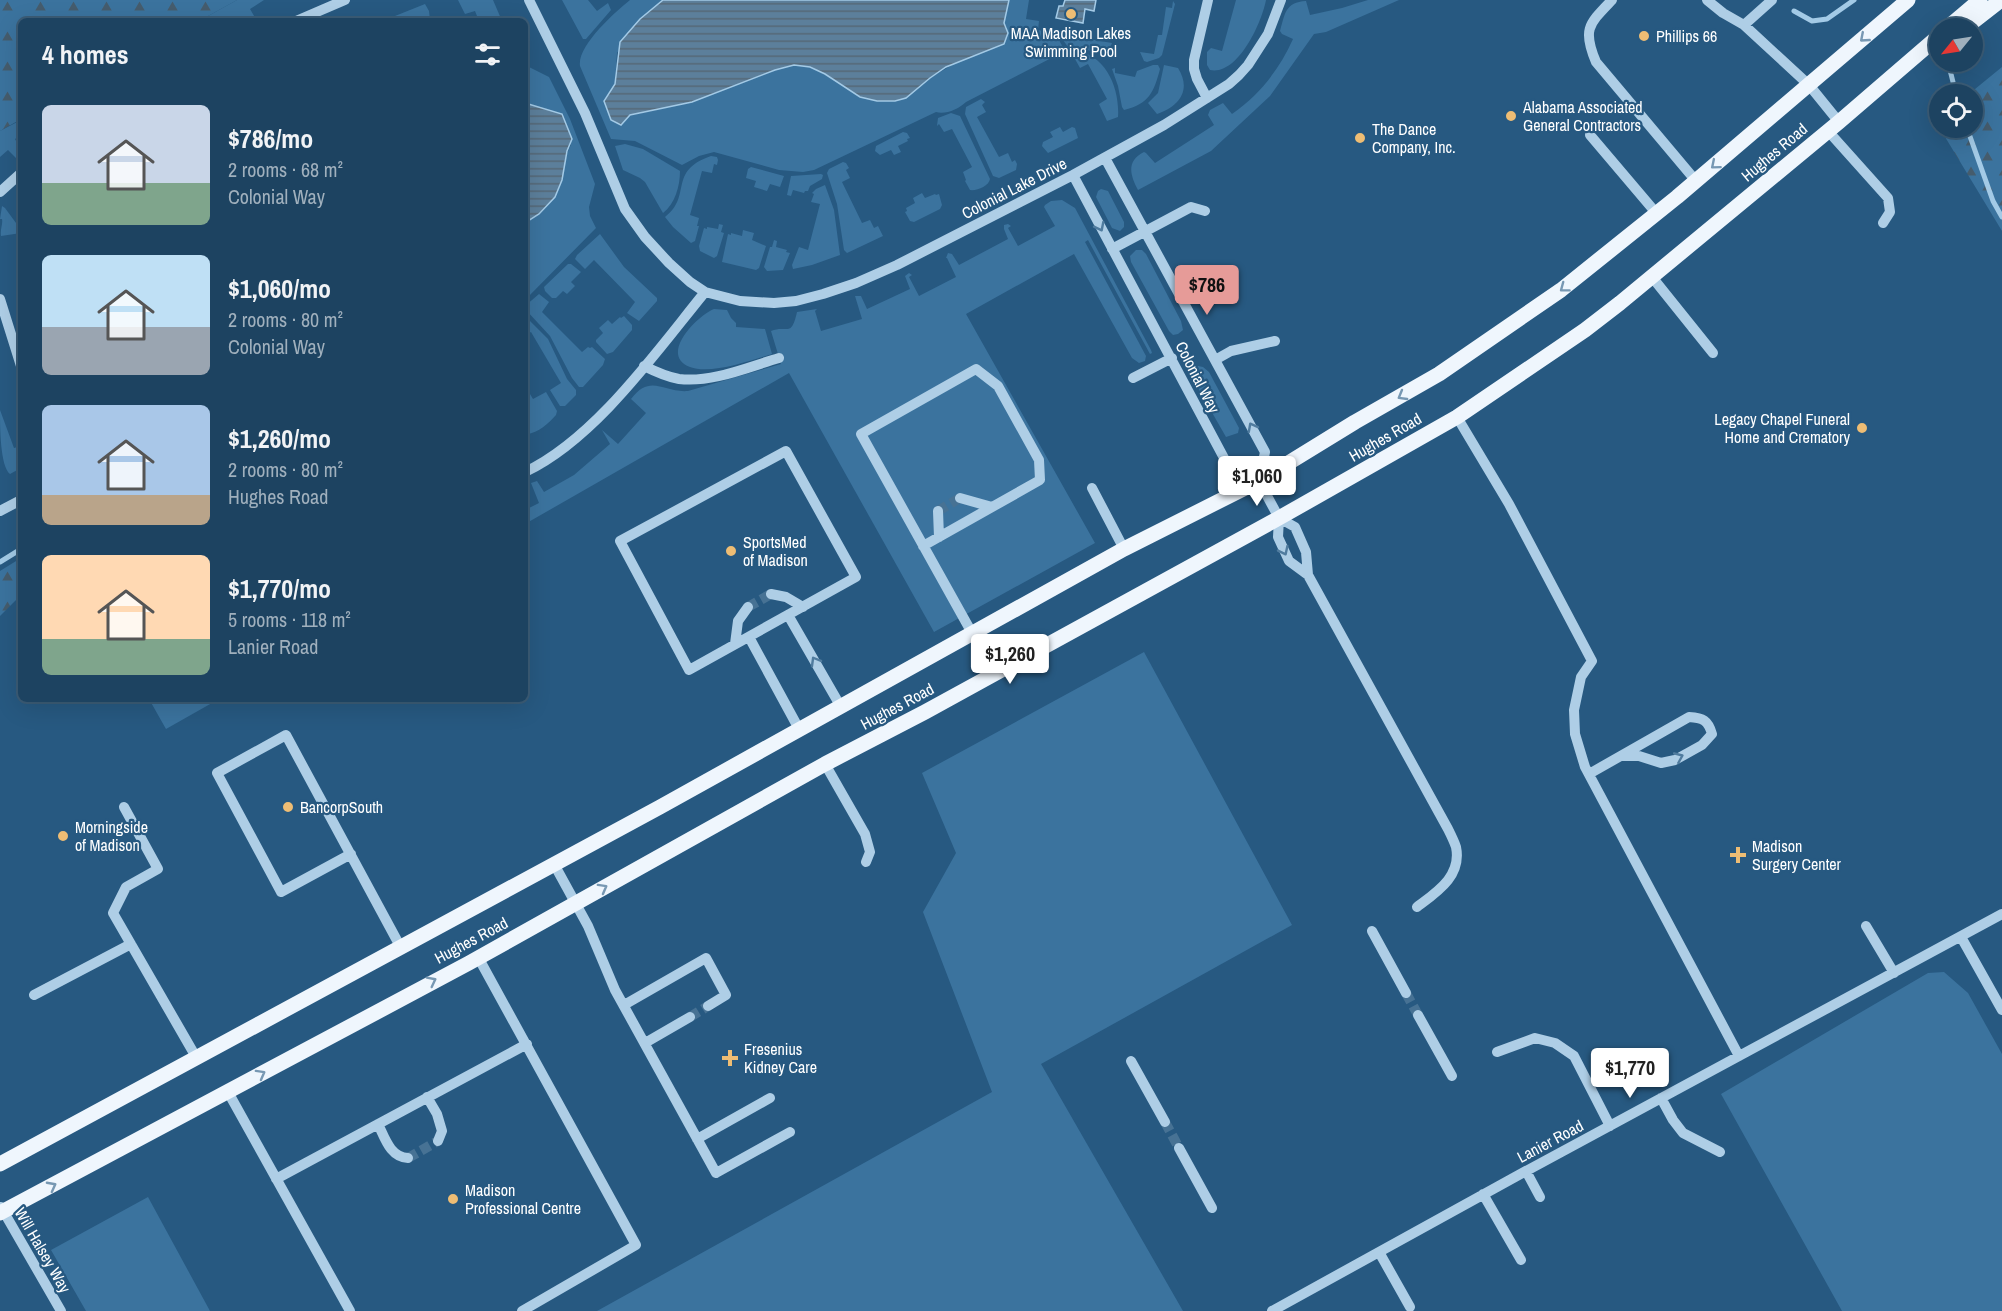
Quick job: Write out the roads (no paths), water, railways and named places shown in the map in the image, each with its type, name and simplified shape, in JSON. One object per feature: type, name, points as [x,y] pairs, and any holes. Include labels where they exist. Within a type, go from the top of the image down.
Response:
[{"type":"main road","name":"Hughes Road","points":[[0,1164],[841,707],[1124,549],[1259,481],[1439,374],[1561,290],[1657,214],[1908,0]]},
{"type":"main road","points":[[1967,18],[1994,5]]},
{"type":"main road","points":[[1978,18],[1994,5]]},
{"type":"main road","name":"Hughes Road","points":[[1,1210],[228,1092],[478,957],[825,764],[925,712],[1279,518],[1456,417],[1585,330],[1652,277],[1929,44]]},
{"type":"main road","points":[[1864,100],[1929,55]]},
{"type":"street","points":[[303,18],[345,0]]},
{"type":"street","name":"Colonial Lake Drive","points":[[529,0],[585,113],[625,209],[645,237],[669,263],[705,292],[740,301],[774,303],[796,301],[823,294],[897,265],[1106,158],[1164,125],[1229,84],[1248,65],[1268,34],[1281,0]]},
{"type":"street","points":[[1208,0],[1194,69],[1208,98]]},
{"type":"street","points":[[1612,0],[1591,23],[1588,44],[1596,62],[1696,181]]},
{"type":"street","points":[[1707,0],[1723,13],[1744,25],[1809,85],[1833,126],[1888,198],[1890,212],[1884,223]]},
{"type":"street","points":[[1744,25],[1772,0]]},
{"type":"street","points":[[1590,135],[1657,214]]},
{"type":"street","name":"Colonial Way","points":[[1073,175],[1232,473],[1259,481],[1265,452],[1106,158]]},
{"type":"street","points":[[0,192],[18,176]]},
{"type":"street","points":[[1112,249],[1191,207],[1205,211]]},
{"type":"street","points":[[1652,277],[1713,352]]},
{"type":"street","points":[[528,470],[565,448],[582,434],[644,366],[705,292]]},
{"type":"street","points":[[0,299],[18,356]]},
{"type":"street","points":[[1215,360],[1231,351],[1275,341]]},
{"type":"street","points":[[644,366],[669,377],[700,379],[779,358]]},
{"type":"street","points":[[1133,378],[1172,358]]},
{"type":"street","points":[[923,546],[1040,480],[1039,460],[998,386],[976,369],[861,434],[923,546],[972,633]]},
{"type":"street","points":[[1456,417],[1509,504],[1592,661],[1581,677],[1574,710],[1575,734],[1589,774],[1739,1056]]},
{"type":"street","points":[[786,451],[856,578],[803,607],[688,670],[620,541],[786,451]]},
{"type":"street","points":[[1259,481],[1279,518],[1278,537],[1289,561],[1308,575]]},
{"type":"street","points":[[1092,488],[1124,549]]},
{"type":"street","points":[[960,498],[992,507]]},
{"type":"street","points":[[0,511],[18,502]]},
{"type":"street","points":[[938,511],[939,537]]},
{"type":"street","points":[[1279,518],[1295,527],[1306,552],[1308,575],[1443,820],[1456,848],[1454,870],[1443,889],[1417,907]]},
{"type":"street","points":[[771,594],[786,597],[803,607]]},
{"type":"street","points":[[735,644],[738,621],[748,607]]},
{"type":"street","points":[[788,615],[841,707]]},
{"type":"street","points":[[749,637],[799,729]]},
{"type":"street","points":[[1589,774],[1689,717],[1701,718],[1709,724],[1712,734],[1702,745],[1676,760],[1661,763],[1639,756],[1623,756]]},
{"type":"street","points":[[351,854],[281,892],[217,773],[286,735],[351,854],[400,946]]},
{"type":"street","points":[[825,764],[865,834],[870,852],[866,862]]},
{"type":"street","points":[[123,807],[158,869],[126,887],[113,913],[196,1057]]},
{"type":"street","points":[[554,864],[576,903],[624,1005],[716,1173],[790,1132]]},
{"type":"street","name":"Lanier Road","points":[[1272,1311],[1294,1306],[1379,1252],[1483,1194],[2002,914]]},
{"type":"street","points":[[1866,926],[1894,973]]},
{"type":"street","points":[[1372,931],[1406,993]]},
{"type":"street","points":[[1961,937],[2002,1011]]},
{"type":"street","points":[[34,995],[131,944]]},
{"type":"street","points":[[478,957],[636,1245],[522,1311]]},
{"type":"street","points":[[624,1005],[706,958],[726,995],[708,1006]]},
{"type":"street","points":[[1418,1015],[1452,1076]]},
{"type":"street","points":[[645,1043],[690,1017]]},
{"type":"street","points":[[1497,1052],[1535,1038],[1555,1043],[1574,1056],[1610,1126]]},
{"type":"street","points":[[276,1179],[527,1044]]},
{"type":"street","points":[[1131,1061],[1165,1122]]},
{"type":"street","points":[[228,1092],[350,1311]]},
{"type":"street","points":[[427,1097],[437,1114],[442,1131],[438,1142]]},
{"type":"street","points":[[697,1138],[770,1098]]},
{"type":"street","points":[[1661,1098],[1683,1133],[1720,1152]]},
{"type":"street","points":[[378,1124],[392,1151],[399,1157],[408,1158]]},
{"type":"street","points":[[1179,1148],[1212,1208]]},
{"type":"street","points":[[1526,1171],[1540,1197]]},
{"type":"street","points":[[1483,1194],[1521,1260]]},
{"type":"street","name":"Will Halsey Way","points":[[1,1210],[61,1311]]},
{"type":"street","points":[[1379,1252],[1410,1307]]},
{"type":"waterway","points":[[1794,11],[1812,21],[1827,19],[1854,0]]},
{"type":"waterway","points":[[1950,72],[1954,84]]},
{"type":"waterway","points":[[1971,138],[1993,201],[2002,217]]},
{"type":"waterway","points":[[0,562],[18,551]]},
{"type":"tunnel","points":[[938,511],[960,498]]},
{"type":"tunnel","points":[[748,607],[771,594]]},
{"type":"tunnel","points":[[1406,993],[1418,1015]]},
{"type":"tunnel","points":[[690,1017],[708,1006]]},
{"type":"tunnel","points":[[1165,1122],[1179,1148]]},
{"type":"tunnel","points":[[408,1158],[438,1141]]},
{"type":"place","name":"MAA Madison Lakes Swimming Pool","points":[[1071,14]]},
{"type":"place","name":"Phillips 66","points":[[1644,36]]},
{"type":"place","name":"Alabama Associated General Contractors","points":[[1511,116]]},
{"type":"place","name":"The Dance Company, Inc.","points":[[1360,138]]},
{"type":"place","name":"Legacy Chapel Funeral Home and Crematory","points":[[1862,428]]},
{"type":"place","name":"SportsMed of Madison","points":[[731,551]]},
{"type":"place","name":"BancorpSouth","points":[[288,807]]},
{"type":"place","name":"Morningside of Madison","points":[[63,836]]},
{"type":"place","name":"Madison Surgery Center","points":[[1738,855]]},
{"type":"place","name":"Fresenius Kidney Care","points":[[730,1058]]},
{"type":"place","name":"Madison Professional Centre","points":[[453,1199]]}]
